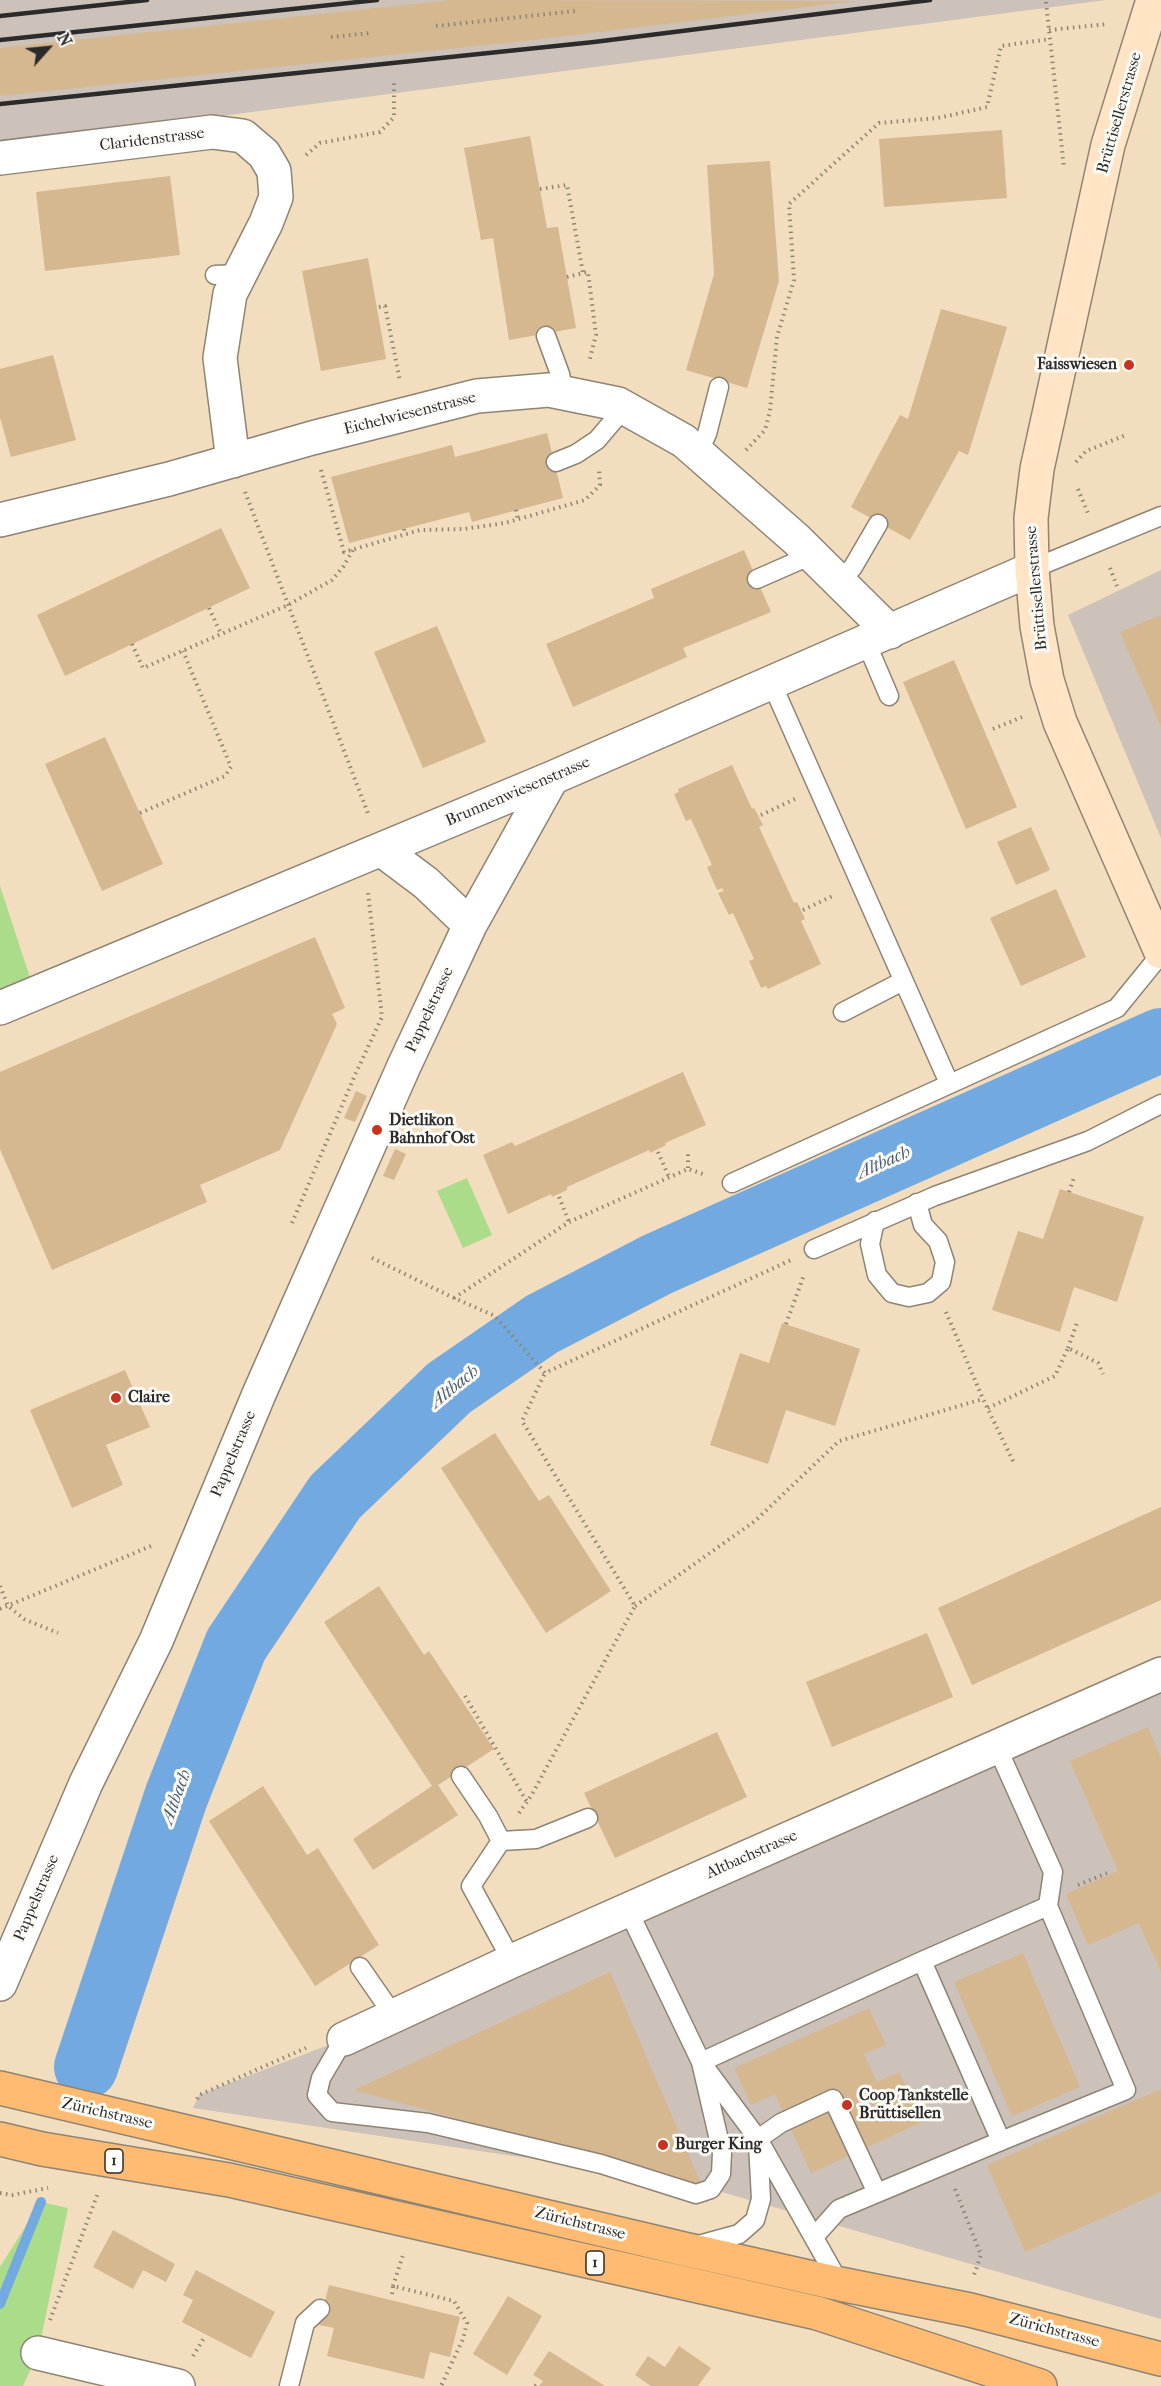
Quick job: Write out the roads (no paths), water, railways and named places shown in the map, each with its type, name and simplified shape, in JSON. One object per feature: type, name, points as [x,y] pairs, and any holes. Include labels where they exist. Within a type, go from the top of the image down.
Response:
[{"type":"main road","name":"Zürichstrasse","points":[[0,2088],[684,2249],[970,2310],[1161,2359]]},
{"type":"main road","name":"Zürichstrasse","points":[[0,2139],[42,2149],[229,2180],[817,2313],[1040,2386]]},
{"type":"street","name":"Brüttisellerstrasse","points":[[1153,0],[1108,145],[1037,469],[1031,518],[1032,569],[1037,626],[1047,680],[1060,722],[1161,953]]},
{"type":"street","name":"Claridenstrasse","points":[[0,158],[212,132],[243,136],[264,154],[274,171],[276,197],[267,223],[227,275],[230,294],[220,358],[233,461]]},
{"type":"street","name":"Eichelwiesenstrasse","points":[[0,520],[477,396],[549,390],[618,404],[684,441],[809,552],[839,582],[878,637]]},
{"type":"street","name":"Brunnenwiesenstrasse","points":[[0,1008],[377,837],[552,778],[1032,569]]},
{"type":"street","name":"Pappelstrasse","points":[[0,1984],[86,1783],[156,1641],[259,1394],[399,1077],[470,925],[552,778]]},
{"type":"street","points":[[377,837],[470,925]]},
{"type":"street","name":"Altbachstrasse","points":[[344,2039],[512,1961],[1161,1674]]},
{"type":"street","points":[[38,2352],[176,2386]]},
{"type":"lane","points":[[546,336],[560,374],[564,393]]},
{"type":"lane","points":[[698,453],[707,434],[719,387]]},
{"type":"lane","points":[[556,462],[576,454],[597,440],[614,420],[618,404]]},
{"type":"lane","points":[[1032,569],[1161,516]]},
{"type":"lane","points":[[839,582],[854,567],[878,524]]},
{"type":"lane","points":[[757,579],[798,561],[809,552]]},
{"type":"lane","points":[[878,637],[889,696]]},
{"type":"lane","points":[[772,684],[949,1083]]},
{"type":"lane","points":[[732,1183],[1117,1008],[1161,953]]},
{"type":"lane","points":[[843,1012],[903,981]]},
{"type":"lane","points":[[814,1249],[917,1203],[1088,1141],[1161,1104]]},
{"type":"lane","points":[[875,1221],[870,1244],[877,1275],[891,1293],[909,1297],[928,1293],[941,1282],[945,1262],[938,1241],[923,1225],[917,1203]]},
{"type":"lane","points":[[814,2237],[838,2209],[1126,2090],[1048,1906],[1053,1872],[997,1747]]},
{"type":"lane","points":[[461,1776],[488,1816],[501,1841]]},
{"type":"lane","points":[[501,1841],[536,1839],[588,1818]]},
{"type":"lane","points":[[501,1841],[471,1886],[512,1961]]},
{"type":"lane","points":[[701,2062],[921,1961],[1048,1906]]},
{"type":"lane","points":[[628,1910],[701,2062],[758,2139],[840,2284]]},
{"type":"lane","points":[[921,1961],[1001,2141]]},
{"type":"lane","points":[[360,1967],[394,2016]]},
{"type":"lane","points":[[344,2039],[321,2078],[317,2095],[332,2112],[428,2124],[601,2164],[696,2194],[711,2189],[721,2174],[722,2153],[701,2062]]},
{"type":"lane","points":[[758,2139],[781,2123],[833,2099],[877,2193]]},
{"type":"lane","points":[[684,2249],[739,2234],[754,2220],[761,2199],[758,2139]]},
{"type":"lane","points":[[289,2386],[305,2323],[320,2309]]},
{"type":"waterway","name":"Altbach","points":[[86,2067],[176,1797],[236,1645],[335,1497],[449,1388],[542,1324],[658,1264],[1161,1040]]},
{"type":"waterway","name":"Altbach","points":[[0,2304],[41,2202]]},
{"type":"railway","points":[[0,16],[147,0]]},
{"type":"railway","points":[[0,40],[377,0]]},
{"type":"railway","points":[[0,104],[594,42],[930,0]]},
{"type":"place","name":"Faisswiesen","points":[[1129,365]]},
{"type":"place","name":"Dietlikon Bahnhof Ost","points":[[377,1130]]},
{"type":"place","name":"Claire","points":[[116,1398]]},
{"type":"place","name":"Coop Tankstelle Brüttisellen","points":[[847,2105]]},
{"type":"place","name":"Burger King","points":[[663,2145]]}]
